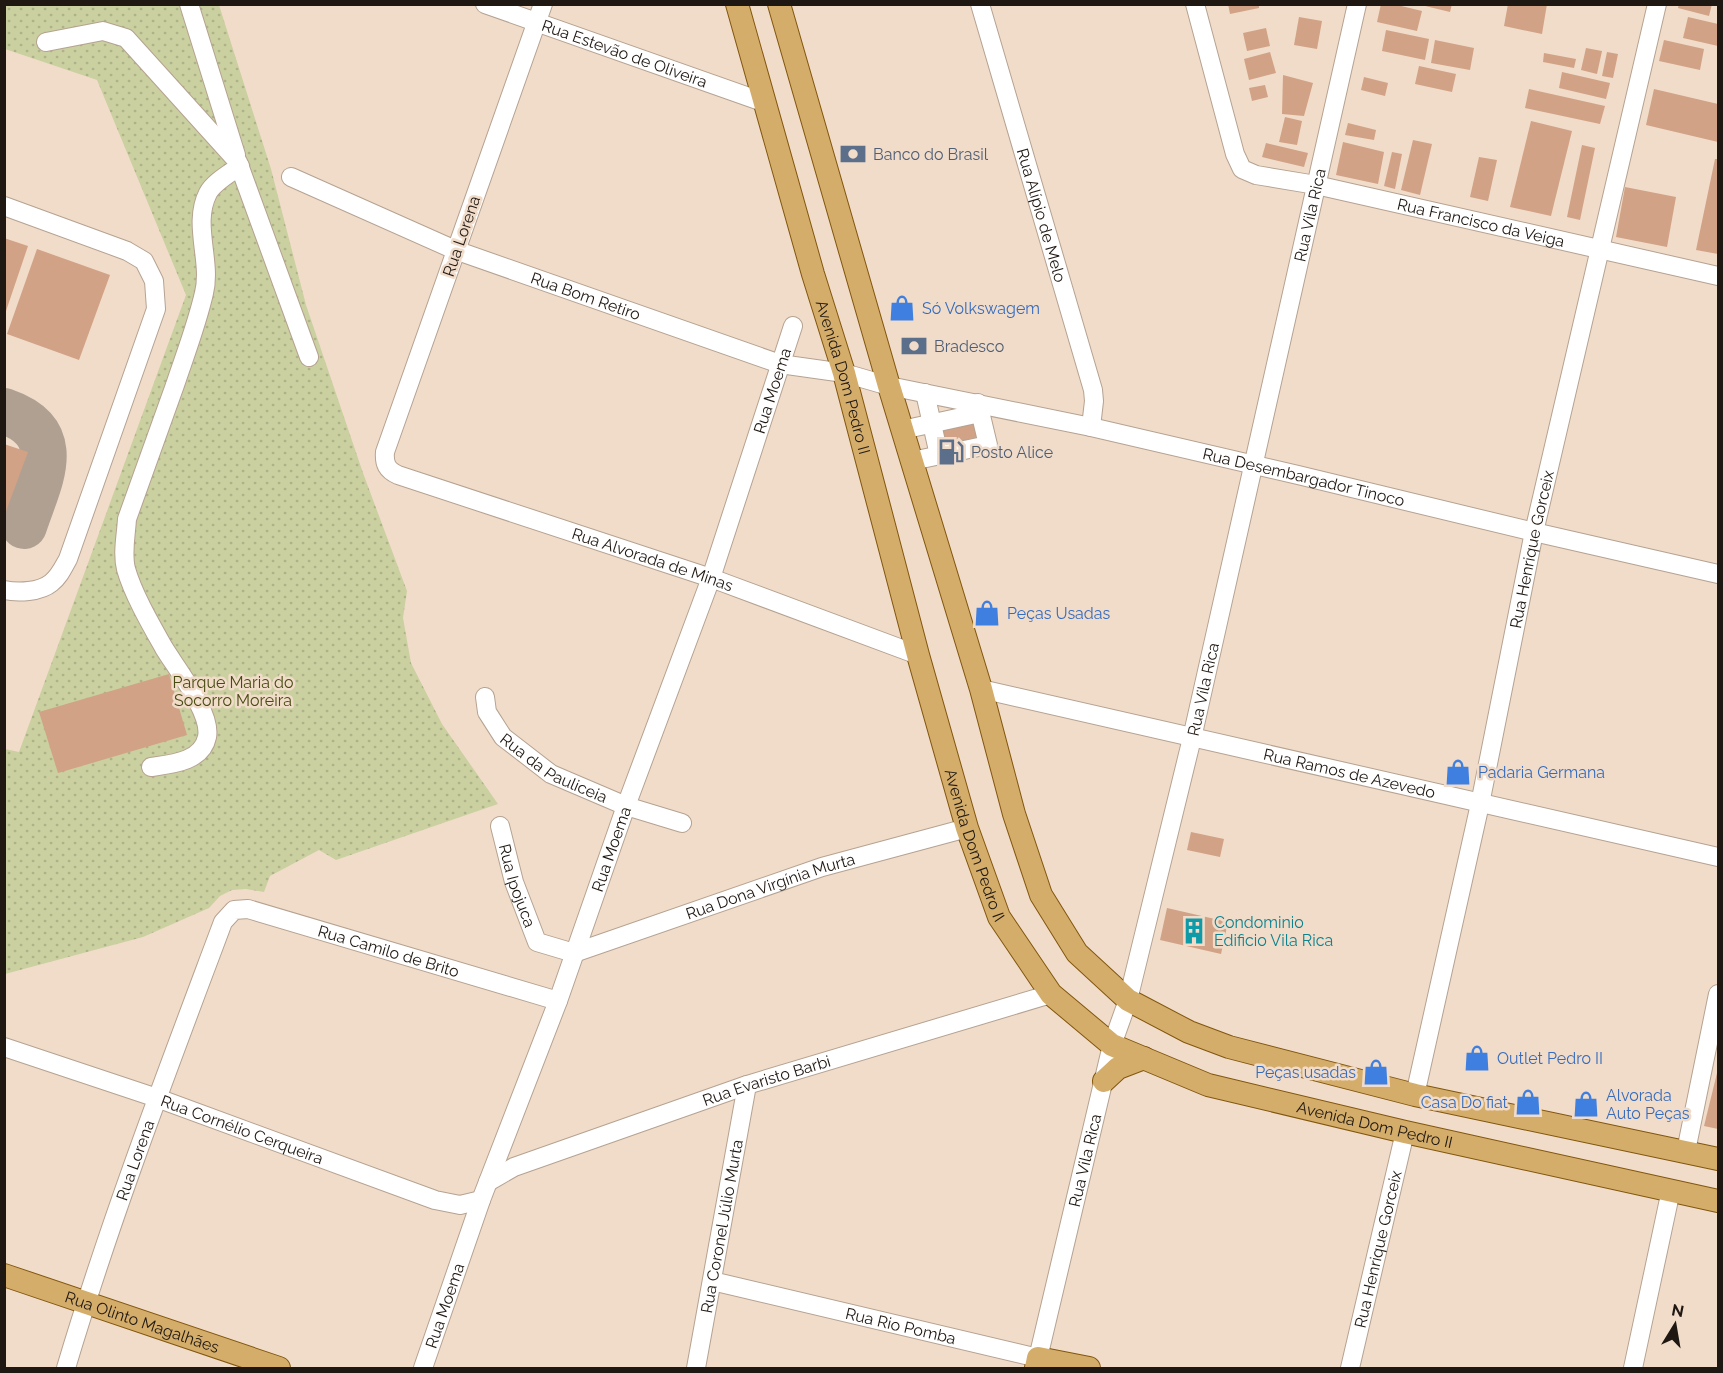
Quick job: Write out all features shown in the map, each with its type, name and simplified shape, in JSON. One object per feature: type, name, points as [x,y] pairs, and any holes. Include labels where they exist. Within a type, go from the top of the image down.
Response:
[{"type":"main road","name":"Avenida Dom Pedro II","points":[[737,4],[763,102],[844,373],[918,655],[967,828],[999,916],[1051,994],[1112,1045],[1208,1085],[1719,1201]]},
{"type":"main road","points":[[779,4],[889,386],[981,689],[1014,814],[1041,895],[1077,953],[1128,1000],[1189,1032],[1229,1047],[1415,1095],[1719,1159]]},
{"type":"main road","points":[[1104,1081],[1118,1068],[1144,1058]]},
{"type":"main road","name":"Rua Olinto Magalhães","points":[[4,1275],[279,1368]]},
{"type":"main road","name":"Rua Rio Pomba","points":[[1037,1363],[1089,1368]]},
{"type":"street","points":[[189,4],[239,164],[309,357]]},
{"type":"street","name":"Rua Estevão de Oliveira","points":[[485,4],[540,13],[763,102]]},
{"type":"street","name":"Rua Alípio de Melo","points":[[980,4],[1093,390],[1094,408],[1091,427]]},
{"type":"street","name":"Rua Francisco da Veiga","points":[[1195,4],[1235,154],[1242,169],[1256,175],[1316,185],[1719,276]]},
{"type":"street","name":"Rua Vila Rica","points":[[1037,1363],[1112,1045],[1128,1000],[1192,738],[1357,4]]},
{"type":"street","name":"Rua Henrique Gorceix","points":[[1415,1095],[1480,804],[1534,532],[1657,4]]},
{"type":"street","name":"Rua Lorena","points":[[387,468],[384,460],[385,452],[540,13]]},
{"type":"street","points":[[45,42],[103,31],[126,38],[239,164]]},
{"type":"street","points":[[151,767],[185,761],[200,750],[207,737],[206,719],[163,646],[126,569],[124,550],[128,519],[205,291],[206,270],[202,235],[206,200],[209,192],[239,164]]},
{"type":"street","name":"Rua Bom Retiro","points":[[291,177],[455,250],[780,364],[844,373],[889,386]]},
{"type":"street","points":[[4,206],[127,251],[144,261],[154,281],[156,309],[68,560],[50,585],[14,592],[4,590]]},
{"type":"street","name":"Rua Moema","points":[[423,1368],[481,1200],[558,1001],[626,806],[711,578],[793,326]]},
{"type":"street","name":"Rua Desembargador Tinoco","points":[[889,386],[979,408],[1091,427],[1719,574]]},
{"type":"street","points":[[925,393],[939,455]]},
{"type":"street","points":[[902,430],[932,424],[979,408],[988,445],[912,461]]},
{"type":"street","name":"Rua Alvorada de Minas","points":[[387,468],[398,475],[711,578],[918,655]]},
{"type":"street","name":"Rua Ramos de Azevedo","points":[[981,689],[1480,804],[1719,856]]},
{"type":"street","name":"Rua da Pauliceia","points":[[484,697],[487,712],[503,737],[551,774],[626,806],[682,823]]},
{"type":"street","name":"Rua Ipojuca","points":[[500,826],[514,882],[537,942],[574,953]]},
{"type":"street","name":"Rua Dona Virgínia Murta","points":[[574,953],[822,867],[967,828]]},
{"type":"street","name":"Rua Camilo de Brito","points":[[223,922],[234,910],[248,909],[558,1001]]},
{"type":"street","name":"Rua Lorena","points":[[66,1368],[85,1303],[157,1098],[223,922]]},
{"type":"street","name":"Rua Evaristo Barbi","points":[[488,1182],[514,1167],[747,1085],[1051,994]]},
{"type":"street","points":[[1686,1151],[1719,994]]},
{"type":"street","name":"Rua Cornélio Cerqueira","points":[[4,1047],[157,1098],[435,1200],[460,1206],[481,1200]]},
{"type":"street","name":"Rua Coronel Júlio Murta","points":[[696,1368],[747,1085]]},
{"type":"street","name":"Rua Henrique Gorceix","points":[[1350,1368],[1405,1131]]},
{"type":"street","points":[[1633,1368],[1671,1190]]},
{"type":"street","name":"Rua Rio Pomba","points":[[712,1281],[1037,1363]]},
{"type":"green space","name":"Parque Maria do Socorro Moreira","points":[[5,5],[219,5],[271,169],[306,305],[363,473],[407,591],[403,618],[411,663],[442,724],[498,804],[336,860],[319,850],[270,876],[264,892],[246,889],[232,890],[220,896],[209,908],[143,937],[5,974],[5,749],[19,752],[186,295],[97,80],[5,49]]},
{"type":"building","points":[[1228,4],[1259,4],[1259,8],[1230,14]]},
{"type":"building","points":[[1381,4],[1393,4],[1422,11],[1417,31],[1377,22]]},
{"type":"building","points":[[1417,4],[1452,4],[1450,12]]},
{"type":"building","points":[[1508,4],[1547,4],[1542,34],[1504,26]]},
{"type":"building","points":[[1679,4],[1712,4],[1709,16],[1678,8]]},
{"type":"building","points":[[1299,17],[1322,21],[1317,49],[1294,45]]},
{"type":"building","points":[[1688,17],[1718,24],[1718,46],[1683,38]]},
{"type":"building","points":[[1266,28],[1270,46],[1247,51],[1243,33]]},
{"type":"building","points":[[1386,30],[1429,39],[1425,60],[1382,51]]},
{"type":"building","points":[[1435,40],[1474,48],[1470,70],[1431,63]]},
{"type":"building","points":[[1664,40],[1704,49],[1700,70],[1659,61]]},
{"type":"building","points":[[1586,48],[1602,51],[1597,74],[1581,70]]},
{"type":"building","points":[[1270,52],[1276,73],[1249,80],[1244,59]]},
{"type":"building","points":[[1607,52],[1618,54],[1613,78],[1602,76]]},
{"type":"building","points":[[1544,53],[1576,59],[1574,68],[1543,62]]},
{"type":"building","points":[[1419,66],[1456,74],[1452,92],[1415,84]]},
{"type":"building","points":[[1562,72],[1610,83],[1606,99],[1559,88]]},
{"type":"building","points":[[1283,75],[1313,83],[1304,116],[1282,114]]},
{"type":"building","points":[[1364,77],[1388,83],[1385,96],[1361,90]]},
{"type":"building","points":[[1265,85],[1268,97],[1252,101],[1249,88]]},
{"type":"building","points":[[1529,89],[1605,106],[1600,124],[1525,108]]},
{"type":"building","points":[[1654,89],[1718,104],[1718,142],[1646,125]]},
{"type":"building","points":[[1285,117],[1302,121],[1297,145],[1279,142]]},
{"type":"building","points":[[1531,121],[1572,131],[1551,216],[1510,207]]},
{"type":"building","points":[[1348,123],[1376,130],[1374,140],[1345,135]]},
{"type":"building","points":[[1413,140],[1432,144],[1420,195],[1401,190]]},
{"type":"building","points":[[1343,142],[1384,152],[1378,184],[1336,175]]},
{"type":"building","points":[[1266,143],[1308,153],[1304,167],[1262,157]]},
{"type":"building","points":[[1582,145],[1595,148],[1580,220],[1567,217]]},
{"type":"building","points":[[1392,152],[1402,154],[1395,189],[1384,186]]},
{"type":"building","points":[[1479,157],[1497,160],[1488,201],[1470,197]]},
{"type":"building","points":[[1715,159],[1718,159],[1718,254],[1696,250]]},
{"type":"building","points":[[1625,187],[1676,197],[1667,247],[1616,237]]},
{"type":"building","points":[[4,238],[28,246],[5,314],[4,314]]},
{"type":"building","points":[[37,249],[110,275],[79,360],[7,334]]},
{"type":"building","points":[[974,420],[979,437],[940,446],[936,428]]},
{"type":"building","points":[[4,444],[28,452],[5,514],[4,514]]},
{"type":"building","points":[[169,674],[187,735],[58,773],[39,712]]},
{"type":"building","points":[[1191,832],[1224,839],[1220,857],[1187,850]]},
{"type":"building","name":"Condominio Edificio Vila Rica","points":[[1167,908],[1228,922],[1221,954],[1160,940]]},
{"type":"building","points":[[1718,1069],[1718,1129],[1704,1126]]},
{"type":"taxiway","points":[[4,411],[24,420],[36,432],[42,445],[44,460],[41,475],[24,526]]},
{"type":"place","name":"Banco do Brasil","points":[[853,154]]},
{"type":"place","name":"Só Volkswagem","points":[[902,308]]},
{"type":"place","name":"Bradesco","points":[[914,346]]},
{"type":"place","name":"Posto Alice","points":[[951,452]]},
{"type":"place","name":"Peças Usadas","points":[[987,613]]},
{"type":"place","name":"Padaria Germana","points":[[1458,772]]},
{"type":"place","name":"Condominio Edificio Vila Rica","points":[[1194,931]]},
{"type":"place","name":"Outlet Pedro II","points":[[1477,1058]]},
{"type":"place","name":"Peças usadas","points":[[1376,1072]]},
{"type":"place","name":"Casa Do fiat","points":[[1528,1102]]},
{"type":"place","name":"Alvorada Auto Peças","points":[[1586,1104]]}]
